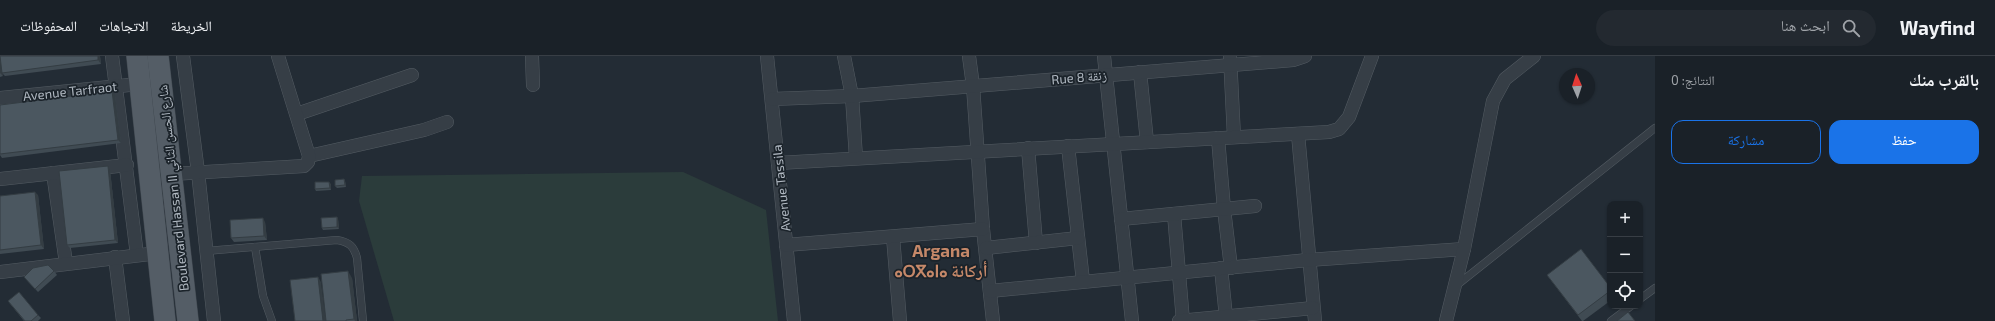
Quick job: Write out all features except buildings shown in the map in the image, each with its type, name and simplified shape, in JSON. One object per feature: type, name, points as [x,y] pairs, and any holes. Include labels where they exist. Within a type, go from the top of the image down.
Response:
[{"type":"main road","name":"Boulevard Hassan II شارع الحسن الثاني","points":[[137,56],[165,321]]},
{"type":"main road","name":"Boulevard Hassan II شارع الحسن الثاني","points":[[158,56],[188,321]]},
{"type":"street","points":[[112,56],[127,165],[137,255]]},
{"type":"street","points":[[183,56],[198,172],[214,321]]},
{"type":"street","points":[[532,56],[533,85]]},
{"type":"street","name":"Avenue Tassila","points":[[768,56],[794,321]]},
{"type":"street","points":[[844,56],[852,96],[856,158]]},
{"type":"street","points":[[969,56],[973,86],[983,228],[994,321]]},
{"type":"street","points":[[1104,56],[1132,321]]},
{"type":"street","name":"Rue 8 زنقة","points":[[772,99],[852,96],[1140,72],[1230,61],[1293,60],[1305,56]]},
{"type":"street","points":[[778,163],[1329,132],[1343,125],[1349,117],[1372,56]]},
{"type":"street","points":[[1446,321],[1464,249],[1490,110],[1498,90],[1505,79],[1534,56]]},
{"type":"street","points":[[172,174],[304,166],[308,162],[309,156],[282,57]]},
{"type":"street","points":[[1230,61],[1234,137]]},
{"type":"street","points":[[1140,72],[1147,142]]},
{"type":"street","points":[[297,114],[412,75]]},
{"type":"street","name":"Avenue Tarfraot","points":[[0,98],[140,84]]},
{"type":"street","points":[[309,156],[447,122]]},
{"type":"street","points":[[1178,321],[1226,317],[1244,318],[1314,314],[1298,134]]},
{"type":"street","points":[[1218,138],[1224,208],[1226,317]]},
{"type":"street","points":[[1068,146],[1083,281]]},
{"type":"street","points":[[1028,148],[1036,243]]},
{"type":"street","points":[[0,179],[127,165]]},
{"type":"street","points":[[53,173],[66,263]]},
{"type":"street","points":[[1121,219],[1255,206]]},
{"type":"street","points":[[1174,214],[1183,321]]},
{"type":"street","points":[[786,245],[893,237],[983,228]]},
{"type":"street","points":[[893,237],[900,321]]},
{"type":"street","points":[[986,248],[1078,238]]},
{"type":"street","points":[[990,291],[1128,276],[1308,260],[1464,249]]},
{"type":"street","points":[[0,272],[115,257],[158,254]]},
{"type":"street","points":[[115,257],[123,321]]},
{"type":"lane","points":[[1455,287],[1655,128]]},
{"type":"lane","points":[[206,251],[337,240],[348,242],[355,249],[357,258],[363,321]]},
{"type":"lane","points":[[255,247],[263,296],[272,321]]},
{"type":"lane","points":[[1643,297],[1655,288]]},
{"type":"lane","points":[[1611,321],[1627,309]]},
{"type":"shaded area","points":[[683,172],[766,210],[778,321],[394,321],[359,201],[362,176]]},
{"type":"district","name":"Argana ⴰⵔⴳⴰⵏⴰ أركانة","points":[[941,261]]}]
